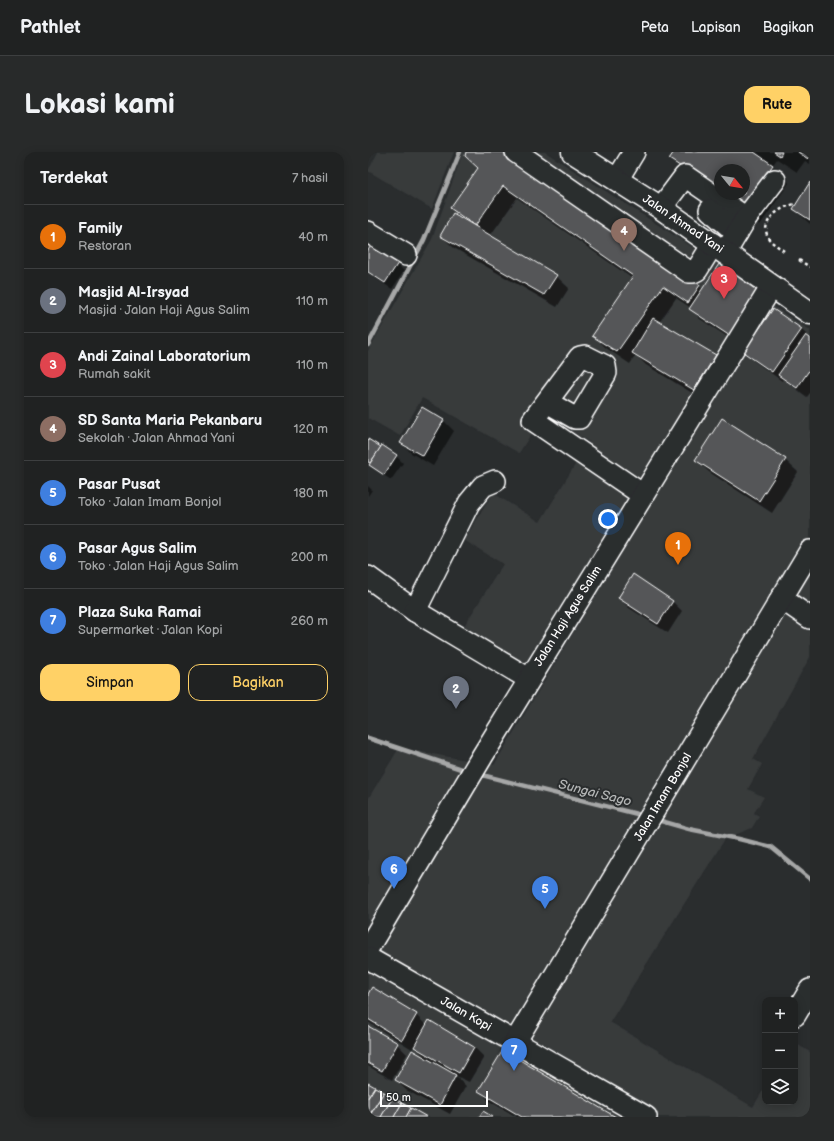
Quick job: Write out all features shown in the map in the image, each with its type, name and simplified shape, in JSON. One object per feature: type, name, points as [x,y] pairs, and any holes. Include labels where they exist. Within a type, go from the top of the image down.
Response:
[{"type":"main road","name":"Jalan Ahmad Yani","points":[[573,152],[661,208],[810,313]]},
{"type":"street","points":[[516,152],[689,272],[697,270],[742,225],[775,180]]},
{"type":"street","points":[[617,180],[634,152]]},
{"type":"street","points":[[661,208],[685,176],[742,225]]},
{"type":"street","points":[[710,210],[742,225]]},
{"type":"street","points":[[369,233],[406,255]]},
{"type":"street","name":"Jalan Haji Agus Salim","points":[[368,948],[482,755],[772,286]]},
{"type":"street","points":[[547,402],[533,420],[643,495]]},
{"type":"street","points":[[415,611],[469,503],[483,486],[495,481]]},
{"type":"street","name":"Jalan Imam Bonjol","points":[[515,1042],[810,551]]},
{"type":"street","points":[[368,577],[415,611],[529,680]]},
{"type":"street","points":[[781,598],[810,618]]},
{"type":"street","name":"Jalan Kopi","points":[[368,958],[646,1117]]},
{"type":"street","points":[[798,1010],[810,990]]},
{"type":"path","points":[[784,251],[769,238],[767,227],[773,214],[786,206],[796,204]]},
{"type":"path","points":[[799,260],[810,267]]},
{"type":"shaded area","points":[[378,152],[454,152],[432,209],[368,171]]},
{"type":"shaded area","points":[[463,152],[545,152],[759,290],[526,665],[464,626],[503,564],[464,540],[493,493],[540,522],[589,442],[544,414],[519,453],[422,398],[400,436],[368,418],[368,351],[432,239]]},
{"type":"shaded area","points":[[770,304],[810,330],[810,657],[753,759],[762,764],[748,789],[764,797],[754,813],[759,816],[752,828],[725,839],[610,1022],[753,1107],[762,1092],[762,1105],[798,1105],[798,1045],[810,1052],[810,1117],[368,1117],[368,799],[399,748],[494,765]]},
{"type":"building","points":[[466,152],[510,152],[700,285],[688,303],[663,286],[617,352],[592,336],[633,276],[503,186],[475,226],[450,208],[478,168],[465,156]]},
{"type":"building","points":[[674,152],[754,152],[773,165],[750,197],[750,164],[714,164],[714,188],[669,159]]},
{"type":"building","points":[[774,152],[782,152],[780,156]]},
{"type":"building","points":[[798,152],[810,152],[810,157],[808,159]]},
{"type":"building","points":[[810,182],[810,220],[793,209]]},
{"type":"building","points":[[731,200],[748,200],[742,208]]},
{"type":"building","points":[[453,213],[557,275],[544,295],[440,236]]},
{"type":"building","points":[[371,246],[398,263],[385,283],[368,272],[368,250]]},
{"type":"building","points":[[719,264],[759,290],[730,336],[689,309]]},
{"type":"building","points":[[773,309],[802,329],[772,372],[743,352]]},
{"type":"building","points":[[653,318],[716,355],[694,390],[632,353]]},
{"type":"building","points":[[806,335],[810,338],[810,369],[797,388],[778,375]]},
{"type":"building","points":[[422,407],[444,420],[423,456],[400,443]]},
{"type":"building","points":[[722,418],[786,459],[759,501],[695,460]]},
{"type":"building","points":[[368,439],[381,447],[370,463],[368,462]]},
{"type":"building","points":[[382,445],[397,455],[384,475],[369,465]]},
{"type":"building","points":[[633,574],[673,601],[658,624],[618,598]]},
{"type":"building","points":[[372,987],[417,1014],[402,1040],[368,1019],[368,994]]},
{"type":"building","points":[[429,1020],[474,1047],[459,1073],[414,1047]]},
{"type":"building","points":[[368,1026],[398,1043],[382,1071],[368,1063]]},
{"type":"building","points":[[412,1050],[456,1075],[440,1105],[395,1080]]},
{"type":"building","points":[[503,1050],[616,1117],[522,1117],[478,1091]]},
{"type":"building","points":[[368,1083],[375,1087],[368,1098]]},
{"type":"building","points":[[375,1087],[384,1092],[368,1117],[368,1098]]},
{"type":"building","points":[[384,1092],[393,1097],[381,1117],[369,1117]]},
{"type":"building","points":[[393,1097],[402,1103],[394,1117],[381,1117]]},
{"type":"building","points":[[402,1103],[411,1108],[406,1117],[394,1117]]},
{"type":"building","points":[[411,1108],[427,1117],[406,1117]]},
{"type":"building","points":[[483,1111],[493,1117],[479,1117]]},
{"type":"waterway","points":[[368,345],[424,240],[460,152]]},
{"type":"waterway","name":"Sungai Sago","points":[[368,738],[467,771]]},
{"type":"waterway","name":"Sungai Sago","points":[[478,774],[645,816]]},
{"type":"waterway","name":"Sungai Sago","points":[[654,819],[689,829],[771,847],[810,879]]},
{"type":"place","name":"SD Santa Maria Pekanbaru","points":[[624,251]]},
{"type":"place","name":"Andi Zainal Laboratorium","points":[[724,299]]},
{"type":"place","name":"Family","points":[[678,565]]},
{"type":"place","name":"Masjid Al-Irsyad","points":[[456,709]]},
{"type":"place","name":"Pasar Agus Salim","points":[[394,889]]},
{"type":"place","name":"Pasar Pusat","points":[[545,909]]},
{"type":"place","name":"Plaza Suka Ramai","points":[[514,1071]]}]
